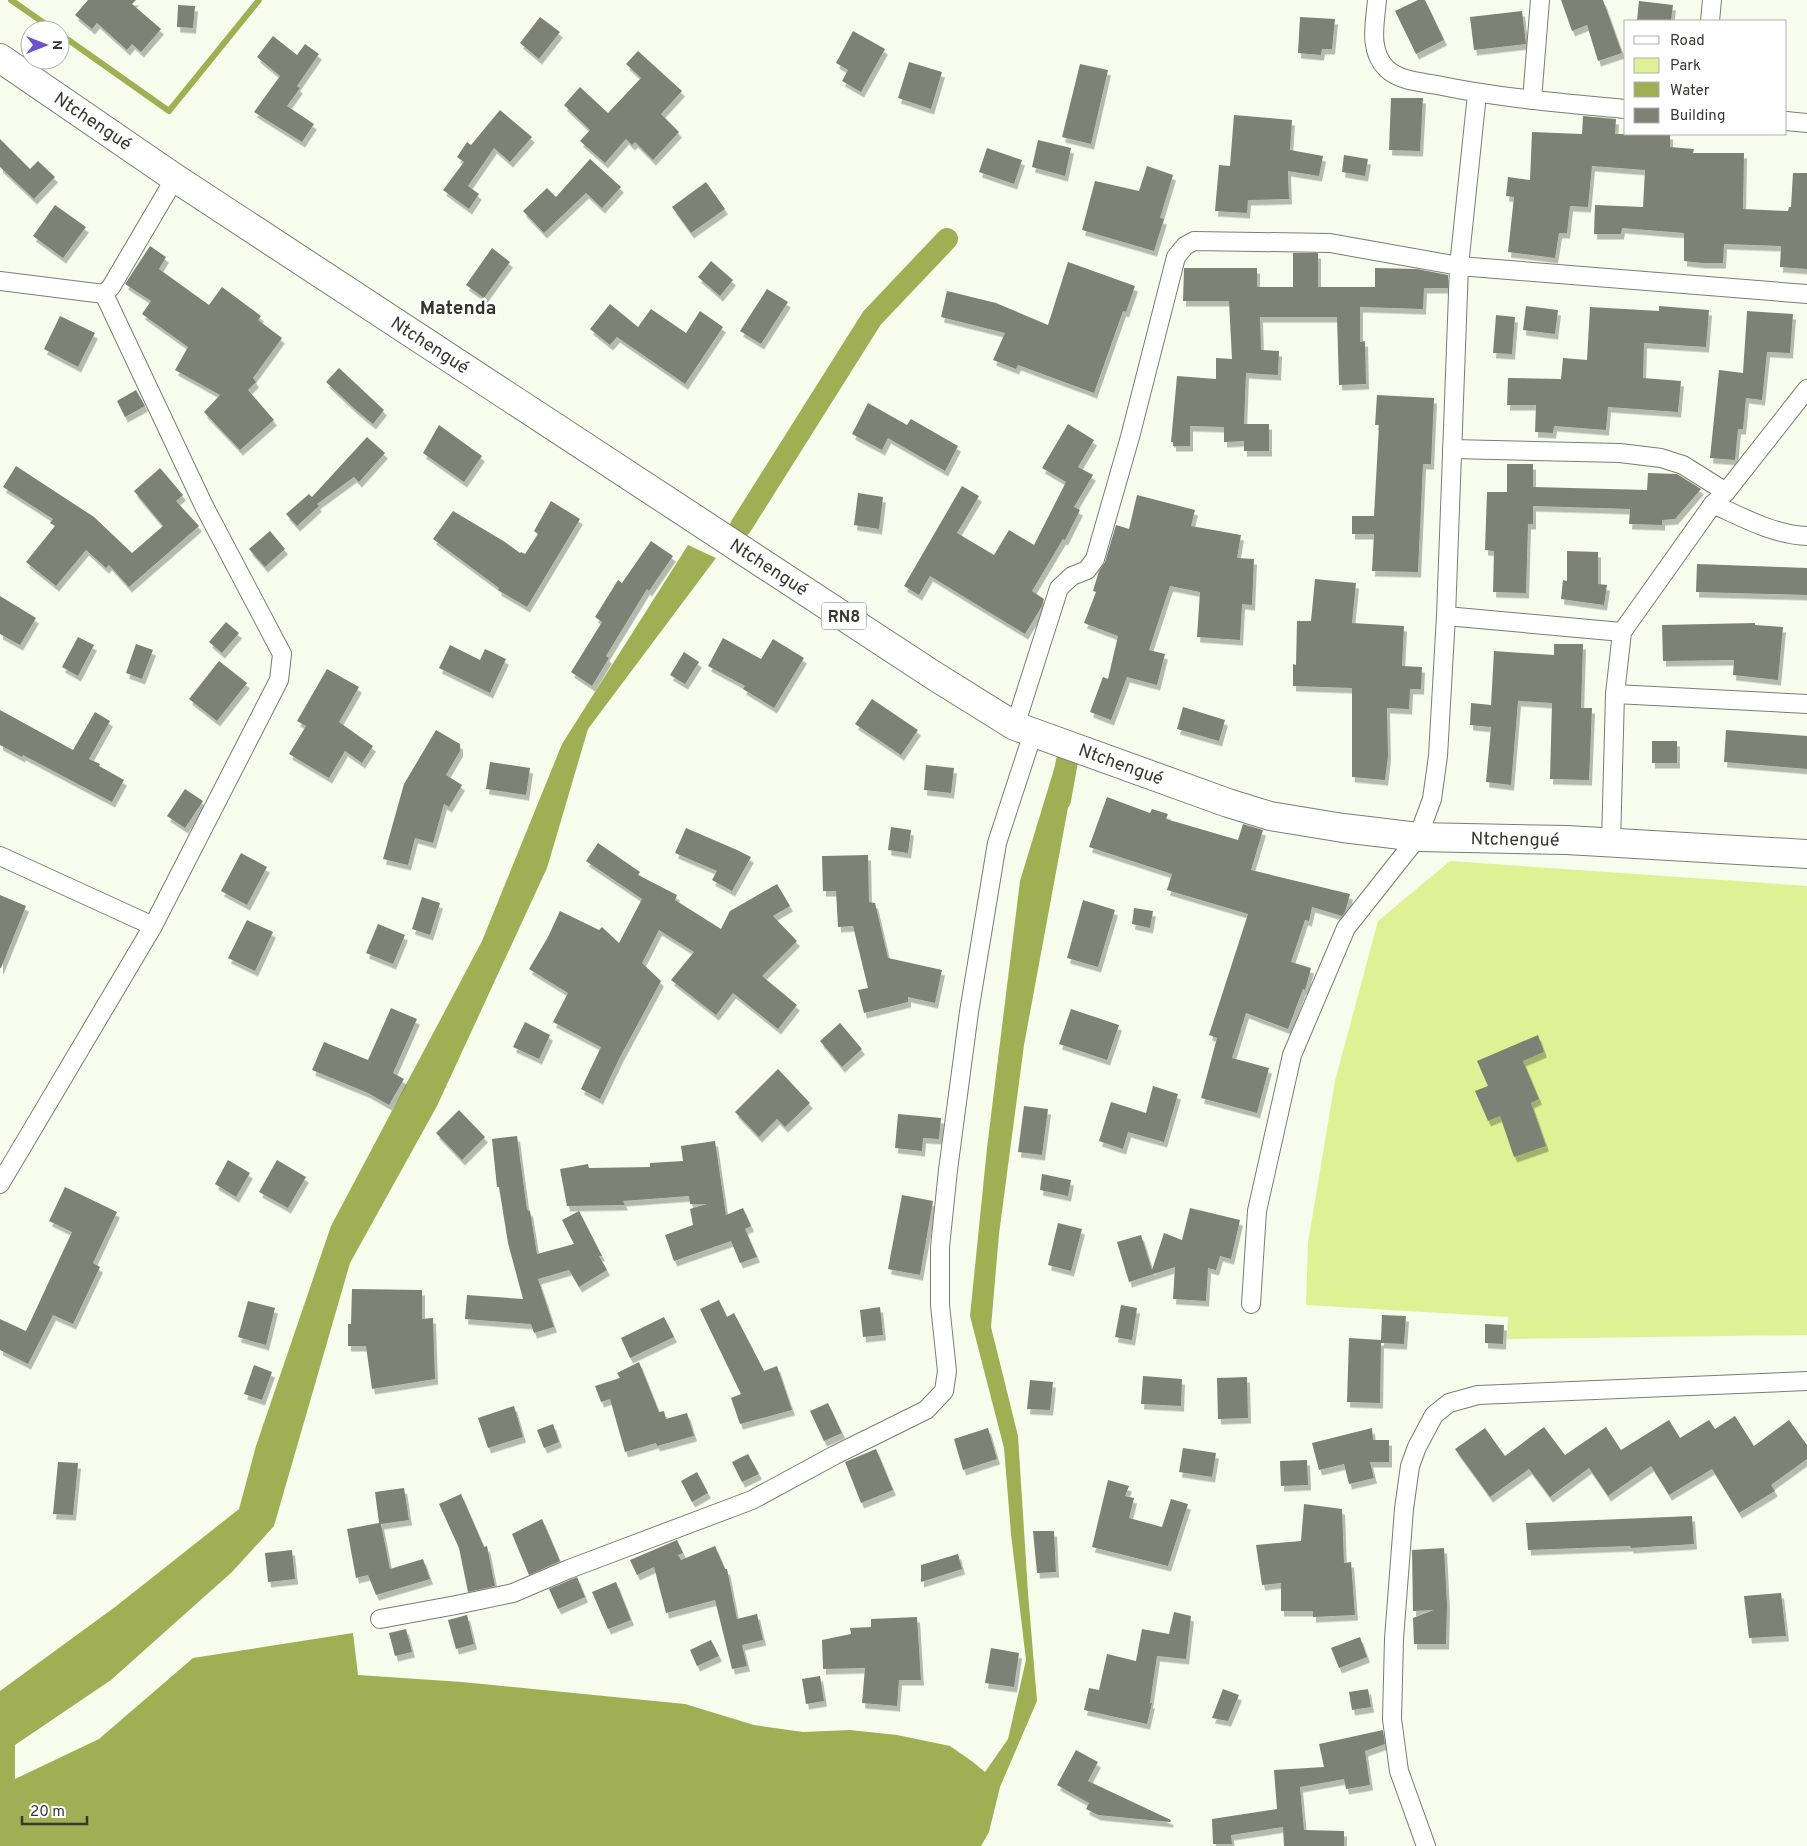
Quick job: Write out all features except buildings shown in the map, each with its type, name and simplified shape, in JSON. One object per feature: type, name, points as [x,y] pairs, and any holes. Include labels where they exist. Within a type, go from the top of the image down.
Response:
[{"type":"main road","name":"Ntchengué","points":[[0,58],[175,178],[933,675],[1024,729],[1228,803],[1270,816],[1343,828],[1418,837],[1611,843],[1807,854]]},
{"type":"street","points":[[1377,0],[1374,43],[1380,59],[1387,69],[1401,78],[1477,94],[1624,109]]},
{"type":"street","points":[[1532,100],[1540,0]]},
{"type":"street","points":[[1710,20],[1712,0]]},
{"type":"street","points":[[1250,1304],[1257,1211],[1292,1055],[1346,928],[1418,837],[1432,800],[1438,756],[1446,616],[1459,266],[1477,94]]},
{"type":"street","points":[[1787,121],[1807,123]]},
{"type":"street","points":[[104,294],[111,287],[175,178]]},
{"type":"street","points":[[380,1618],[513,1593],[568,1569],[752,1500],[835,1455],[926,1410],[944,1391],[947,1371],[940,1305],[940,1247],[969,1012],[997,842],[1060,588],[1072,576],[1087,570],[1095,559],[1130,437],[1176,258],[1185,246],[1194,241],[1330,243],[1459,266],[1807,294]]},
{"type":"street","points":[[0,280],[104,294]]},
{"type":"street","points":[[0,1184],[153,926],[279,680],[282,654],[204,506],[104,294]]},
{"type":"street","points":[[1611,843],[1614,694],[1622,632],[1713,504],[1726,492],[1807,389]]},
{"type":"street","points":[[1452,449],[1620,453],[1661,458],[1683,465],[1726,492]]},
{"type":"street","points":[[1713,504],[1762,526],[1799,536],[1807,536]]},
{"type":"street","points":[[1446,616],[1622,632]]},
{"type":"street","points":[[1614,694],[1807,704]]},
{"type":"street","points":[[0,856],[153,926]]},
{"type":"street","points":[[1426,1846],[1399,1771],[1392,1718],[1394,1639],[1404,1509],[1410,1466],[1425,1430],[1434,1415],[1449,1403],[1478,1395],[1807,1381]]},
{"type":"green space","points":[[1450,861],[1807,886],[1807,1335],[1507,1339],[1508,1317],[1306,1305],[1308,1243],[1335,1081],[1378,921]]},
{"type":"water","points":[[688,545],[716,558],[588,729],[547,868],[437,1106],[350,1263],[274,1526],[232,1572],[111,1680],[15,1745],[15,1779],[99,1739],[193,1658],[353,1633],[358,1675],[462,1682],[685,1704],[754,1725],[803,1732],[850,1730],[897,1735],[950,1746],[985,1772],[1008,1739],[1026,1660],[1011,1534],[1004,1448],[970,1316],[987,1148],[1020,881],[1055,766],[1074,775],[1024,1045],[999,1234],[991,1327],[1018,1436],[1037,1701],[1000,1787],[989,1832],[981,1846],[0,1846],[0,1691],[115,1607],[239,1509],[256,1446],[331,1226],[482,941],[562,744]]},
{"type":"waterway","points":[[11,0],[40,20]]},
{"type":"waterway","points":[[70,41],[169,111],[259,0]]},
{"type":"waterway","points":[[741,526],[872,318],[947,239]]},
{"type":"waterway","points":[[1060,800],[1067,761]]},
{"type":"district","name":"Matenda","points":[[458,307]]}]
